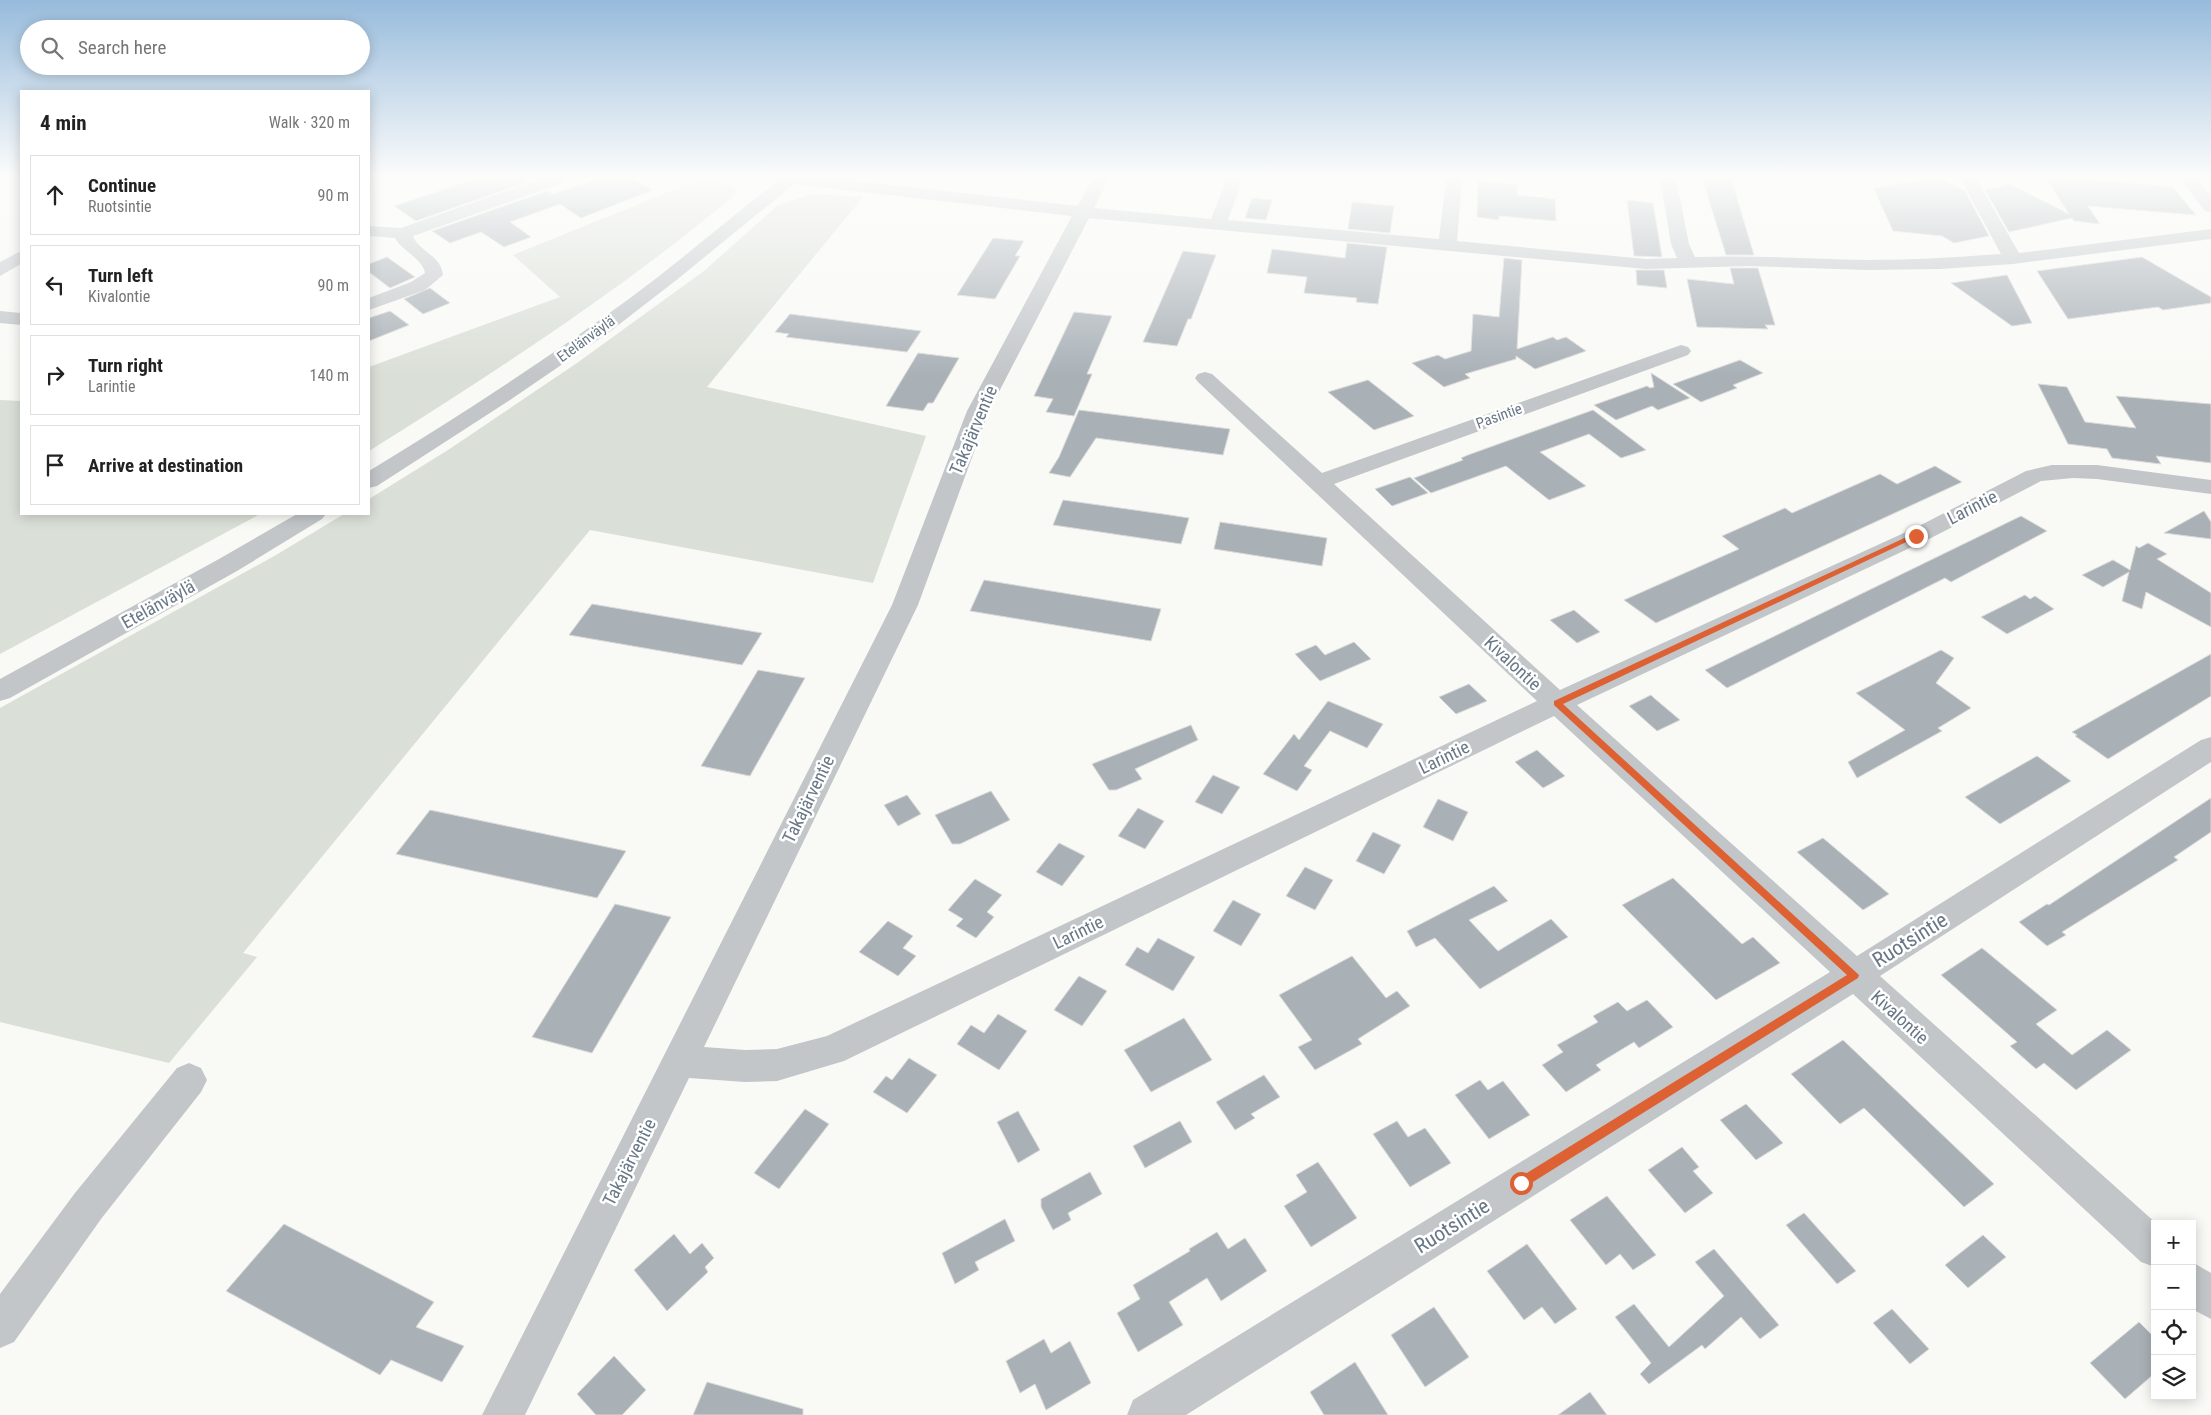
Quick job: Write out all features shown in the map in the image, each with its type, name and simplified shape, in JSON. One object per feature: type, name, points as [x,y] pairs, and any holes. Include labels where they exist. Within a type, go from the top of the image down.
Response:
[{"type":"street","points":[[370,304],[418,286],[434,275],[433,266],[408,244]]},
{"type":"street","name":"Etelänväylä","points":[[370,480],[557,360],[712,244]]},
{"type":"street","name":"Takajärventie","points":[[503,1415],[905,604],[978,411],[1067,244]]},
{"type":"street","points":[[1417,244],[1646,264],[1749,261],[1903,265],[2013,259],[2132,244]]},
{"type":"street","points":[[1680,244],[1688,262]]},
{"type":"street","points":[[2005,244],[2013,259]]},
{"type":"street","points":[[0,270],[20,257]]},
{"type":"street","points":[[0,317],[20,319]]},
{"type":"street","name":"Pasintie","points":[[1318,482],[1681,350]]},
{"type":"street","name":"Kivalontie","points":[[1205,378],[1557,703],[2151,1244]]},
{"type":"street","name":"Larintie","points":[[680,1061],[745,1066],[778,1065],[832,1050],[1557,703],[1925,532],[2034,476],[2046,472],[2074,471],[2211,487]]},
{"type":"street","name":"Etelänväylä","points":[[0,691],[228,565],[312,515]]},
{"type":"street","name":"Ruotsintie","points":[[1148,1415],[1854,975],[2211,748]]},
{"type":"street","points":[[0,1328],[88,1206],[189,1080]]},
{"type":"street","points":[[2196,1286],[2211,1299]]},
{"type":"shaded area","points":[[540,244],[674,244],[604,296],[511,360],[370,450],[370,367],[560,297],[513,255]]},
{"type":"shaded area","points":[[734,244],[824,244],[707,387],[926,436],[873,583],[590,530],[243,953],[257,957],[169,1063],[0,1022],[0,708],[276,555],[342,515],[370,515],[370,498],[448,450],[577,363],[704,271]]},
{"type":"shaded area","points":[[0,400],[20,401],[20,515],[258,515],[0,654]]},
{"type":"building","points":[[499,244],[512,244],[504,247]]},
{"type":"building","points":[[989,244],[1022,244],[1015,256],[1020,256],[995,299],[957,295]]},
{"type":"building","points":[[1347,244],[1387,247],[1378,304],[1356,302],[1357,298],[1304,293],[1307,277],[1267,273],[1272,249],[1345,258]]},
{"type":"building","points":[[1633,244],[1660,244],[1662,257],[1634,256]]},
{"type":"building","points":[[1723,244],[1751,244],[1754,255],[1726,255]]},
{"type":"building","points":[[1183,251],[1216,255],[1191,319],[1188,319],[1177,346],[1143,342]]},
{"type":"building","points":[[387,257],[415,277],[390,288],[370,273],[370,264]]},
{"type":"building","points":[[2142,257],[2211,297],[2211,303],[2163,310],[2158,307],[2068,319],[2037,271]]},
{"type":"building","points":[[1504,258],[1522,260],[1517,349],[1553,337],[1557,340],[1566,337],[1586,351],[1535,369],[1516,356],[1516,359],[1465,374],[1470,378],[1444,387],[1412,363],[1438,355],[1445,359],[1471,351],[1473,314],[1499,317]]},
{"type":"building","points":[[1730,268],[1758,268],[1775,325],[1765,325],[1768,329],[1697,327],[1687,279],[1734,284]]},
{"type":"building","points":[[1636,270],[1664,270],[1667,288],[1637,285]]},
{"type":"building","points":[[2007,275],[2032,323],[2012,326],[1951,283]]},
{"type":"building","points":[[430,288],[450,303],[423,314],[404,299]]},
{"type":"building","points":[[390,311],[409,325],[370,341],[370,318]]},
{"type":"building","points":[[1074,312],[1112,316],[1087,374],[1092,374],[1074,416],[1046,412],[1053,399],[1034,396]]},
{"type":"building","points":[[790,314],[921,331],[907,352],[786,337],[789,334],[775,332]]},
{"type":"building","points":[[918,353],[959,358],[933,403],[928,403],[923,411],[886,406]]},
{"type":"building","points":[[1740,360],[1763,373],[1733,385],[1737,388],[1701,402],[1673,384]]},
{"type":"building","points":[[1651,373],[1690,398],[1658,410],[1652,406],[1616,420],[1594,405],[1647,386],[1650,388],[1654,387]]},
{"type":"building","points":[[1368,380],[1414,416],[1374,430],[1328,392]]},
{"type":"building","points":[[2038,384],[2067,387],[2085,422],[2136,428],[2116,396],[2211,404],[2211,463],[2156,456],[2161,464],[2112,458],[2107,449],[2068,444]]},
{"type":"building","points":[[1079,410],[1230,429],[1223,455],[1096,438],[1070,477],[1049,473],[1059,457]]},
{"type":"building","points":[[1593,410],[1646,450],[1621,458],[1589,434],[1540,452],[1586,486],[1549,500],[1506,466],[1431,493],[1414,478],[1463,460],[1461,458],[1468,455]]},
{"type":"building","points":[[1935,466],[1962,482],[1656,623],[1624,600],[1739,549],[1722,536],[1785,508],[1792,513],[1880,474],[1897,484]]},
{"type":"building","points":[[1410,477],[1428,493],[1392,506],[1375,489]]},
{"type":"building","points":[[1063,500],[1189,518],[1181,544],[1053,525]]},
{"type":"building","points":[[2204,511],[2211,522],[2211,539],[2164,533]]},
{"type":"building","points":[[2021,516],[2047,531],[1951,582],[1945,578],[1727,688],[1705,670]]},
{"type":"building","points":[[1220,522],[1327,538],[1322,566],[1214,549]]},
{"type":"building","points":[[2148,543],[2167,554],[2157,559],[2211,593],[2211,627],[2146,592],[2142,609],[2122,601],[2129,572],[2103,587],[2082,575],[2113,560],[2130,570],[2136,546],[2139,548]]},
{"type":"building","points":[[984,580],[1161,609],[1151,641],[970,611]]},
{"type":"building","points":[[2025,595],[2030,599],[2035,596],[2054,609],[2007,634],[1981,617]]},
{"type":"building","points":[[592,604],[762,633],[742,665],[569,635]]},
{"type":"building","points":[[1574,610],[1600,632],[1577,643],[1550,620]]},
{"type":"building","points":[[1354,642],[1371,659],[1320,681],[1295,654],[1316,645],[1325,655]]},
{"type":"building","points":[[1941,650],[1954,658],[1936,683],[1971,708],[1938,728],[1942,731],[1857,778],[1848,762],[1905,730],[1856,693]]},
{"type":"building","points":[[2211,654],[2211,696],[2108,759],[2072,732]]},
{"type":"building","points":[[758,670],[805,678],[750,776],[701,766]]},
{"type":"building","points":[[1469,684],[1487,701],[1456,714],[1439,697]]},
{"type":"building","points":[[1651,695],[1680,720],[1657,731],[1629,706]]},
{"type":"building","points":[[1328,701],[1383,724],[1367,748],[1330,731],[1304,766],[1312,770],[1297,791],[1263,774],[1294,734],[1299,740]]},
{"type":"building","points":[[1191,725],[1198,740],[1135,769],[1142,779],[1116,790],[1109,790],[1092,764]]},
{"type":"building","points":[[1537,750],[1565,776],[1543,788],[1515,762]]},
{"type":"building","points":[[2037,756],[2071,781],[2000,824],[1965,797]]},
{"type":"building","points":[[1213,775],[1240,787],[1222,814],[1195,802]]},
{"type":"building","points":[[991,791],[1010,820],[960,844],[952,844],[935,815]]},
{"type":"building","points":[[907,795],[921,814],[898,826],[884,805]]},
{"type":"building","points":[[2211,798],[2211,832],[2174,857],[2178,860],[2062,932],[2066,935],[2047,946],[2019,922],[2047,904],[2049,905]]},
{"type":"building","points":[[1438,799],[1468,812],[1453,841],[1423,827]]},
{"type":"building","points":[[1138,808],[1164,821],[1145,849],[1118,836]]},
{"type":"building","points":[[430,810],[626,851],[597,898],[396,854]]},
{"type":"building","points":[[1373,832],[1401,845],[1384,874],[1356,861]]},
{"type":"building","points":[[1823,838],[1889,894],[1863,910],[1797,852]]},
{"type":"building","points":[[1059,843],[1085,856],[1062,886],[1036,872]]},
{"type":"building","points":[[1305,867],[1333,880],[1315,910],[1286,896]]},
{"type":"building","points":[[1673,878],[1742,944],[1753,937],[1780,963],[1716,1000],[1622,905]]},
{"type":"building","points":[[975,879],[1002,895],[987,912],[994,917],[976,938],[956,926],[963,919],[948,910]]},
{"type":"building","points":[[1494,886],[1508,901],[1469,920],[1498,951],[1551,919],[1568,937],[1480,989],[1435,938],[1416,947],[1407,931]]},
{"type":"building","points":[[1233,900],[1261,914],[1241,946],[1213,931]]},
{"type":"building","points":[[615,904],[671,917],[592,1053],[532,1037]]},
{"type":"building","points":[[888,921],[913,936],[903,948],[916,956],[898,976],[859,952]]},
{"type":"building","points":[[1158,938],[1195,957],[1173,991],[1125,965],[1137,947],[1148,953]]},
{"type":"building","points":[[1982,948],[2057,1010],[2036,1024],[2072,1055],[2107,1030],[2131,1050],[2076,1090],[2044,1063],[2036,1069],[2010,1046],[2017,1042],[1941,975]]},
{"type":"building","points":[[1352,956],[1386,998],[1397,991],[1410,1006],[1358,1039],[1362,1044],[1315,1070],[1298,1047],[1312,1040],[1279,995]]},
{"type":"building","points":[[1079,976],[1107,991],[1082,1026],[1054,1010]]},
{"type":"building","points":[[1647,1000],[1673,1027],[1639,1048],[1634,1042],[1596,1065],[1601,1070],[1566,1092],[1542,1065],[1563,1052],[1557,1045],[1598,1022],[1593,1016],[1618,1002],[1627,1011]]},
{"type":"building","points":[[998,1014],[1027,1031],[999,1070],[957,1044],[971,1025],[984,1033]]},
{"type":"building","points":[[1184,1018],[1212,1060],[1151,1092],[1124,1050]]},
{"type":"building","points":[[1843,1040],[1994,1184],[1964,1207],[1864,1108],[1840,1124],[1791,1074]]},
{"type":"building","points":[[909,1058],[937,1075],[907,1113],[873,1092],[886,1076],[892,1080]]},
{"type":"building","points":[[1264,1075],[1280,1097],[1251,1114],[1255,1118],[1235,1130],[1216,1102]]},
{"type":"building","points":[[1480,1080],[1488,1090],[1503,1081],[1530,1115],[1489,1139],[1455,1095]]},
{"type":"building","points":[[1746,1104],[1783,1143],[1756,1160],[1720,1120]]},
{"type":"building","points":[[805,1109],[829,1124],[779,1189],[754,1173]]},
{"type":"building","points":[[1018,1111],[1040,1150],[1018,1163],[997,1122]]},
{"type":"building","points":[[1180,1121],[1192,1142],[1145,1168],[1133,1146]]},
{"type":"building","points":[[1397,1121],[1408,1137],[1425,1128],[1451,1163],[1410,1187],[1373,1134]]},
{"type":"building","points":[[1682,1147],[1699,1167],[1693,1171],[1713,1193],[1685,1213],[1648,1170]]},
{"type":"building","points":[[1318,1162],[1357,1218],[1311,1247],[1284,1206],[1307,1192],[1296,1175]]},
{"type":"building","points":[[1090,1172],[1102,1194],[1068,1213],[1071,1220],[1053,1230],[1041,1207],[1041,1199]]},
{"type":"building","points":[[1607,1196],[1656,1255],[1633,1270],[1620,1254],[1606,1265],[1570,1220]]},
{"type":"building","points":[[1804,1213],[1856,1271],[1837,1284],[1786,1225]]},
{"type":"building","points":[[1005,1219],[1015,1241],[975,1262],[979,1270],[955,1284],[942,1253]]},
{"type":"building","points":[[284,1224],[434,1302],[416,1327],[464,1346],[442,1382],[391,1360],[380,1375],[226,1291]]},
{"type":"building","points":[[1217,1232],[1228,1249],[1245,1238],[1267,1271],[1221,1301],[1207,1278],[1169,1302],[1183,1325],[1138,1352],[1117,1313],[1140,1299],[1133,1285],[1190,1251],[1189,1249]]},
{"type":"building","points":[[674,1234],[690,1254],[702,1243],[714,1258],[705,1267],[708,1272],[667,1311],[634,1270]]},
{"type":"building","points":[[1983,1235],[2006,1257],[1968,1288],[1945,1265]]},
{"type":"building","points":[[1527,1244],[1577,1309],[1555,1324],[1542,1307],[1524,1320],[1487,1271]]},
{"type":"building","points":[[1714,1249],[1779,1325],[1760,1339],[1741,1317],[1705,1349],[1702,1345],[1649,1384],[1640,1374],[1651,1363],[1615,1317],[1634,1304],[1669,1347],[1724,1296],[1695,1262]]},
{"type":"building","points":[[1434,1307],[1469,1357],[1425,1387],[1391,1335]]},
{"type":"building","points":[[1892,1309],[1929,1349],[1910,1364],[1873,1323]]},
{"type":"building","points":[[2139,1322],[2151,1334],[2151,1376],[2125,1399],[2090,1363]]},
{"type":"building","points":[[1044,1339],[1051,1353],[1070,1341],[1091,1383],[1046,1410],[1035,1384],[1020,1393],[1006,1361]]},
{"type":"building","points":[[614,1356],[646,1390],[622,1415],[596,1415],[577,1394]]},
{"type":"building","points":[[1355,1362],[1388,1415],[1324,1415],[1310,1392]]},
{"type":"building","points":[[707,1382],[803,1409],[803,1415],[693,1415]]},
{"type":"building","points":[[1590,1392],[1607,1415],[1558,1415]]},
{"type":"route","points":[[1521,1183],[1854,975],[1557,703],[1916,536]]}]
